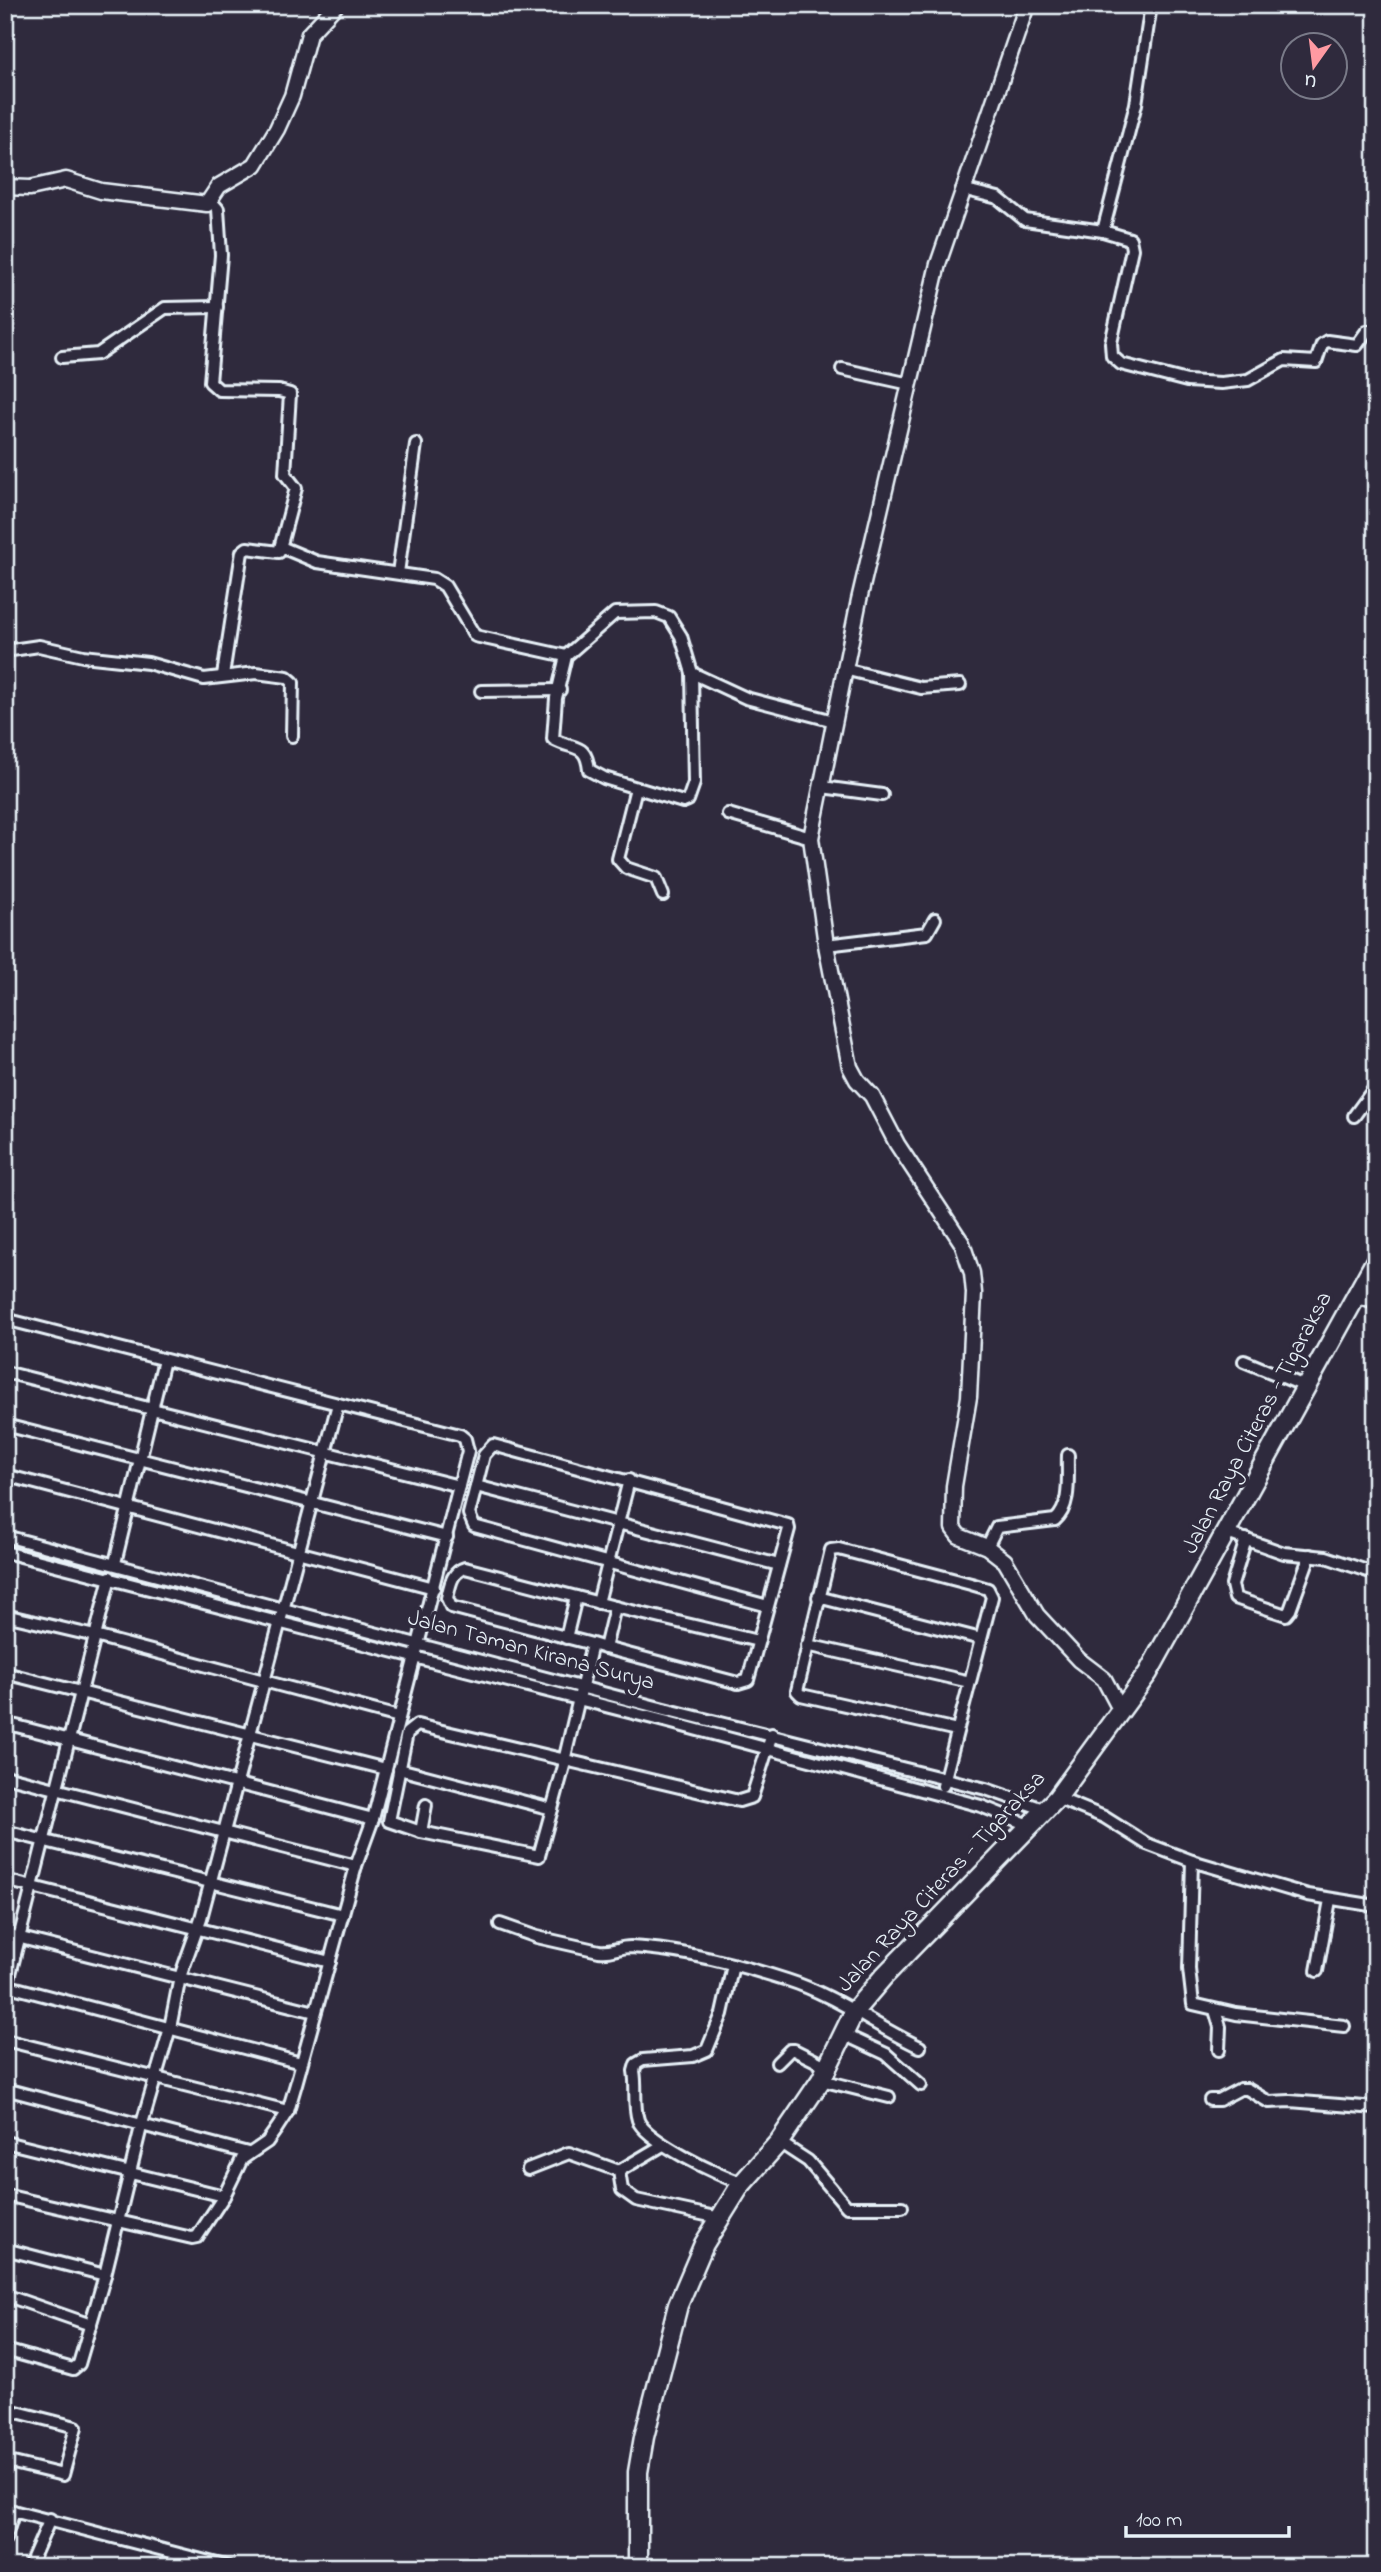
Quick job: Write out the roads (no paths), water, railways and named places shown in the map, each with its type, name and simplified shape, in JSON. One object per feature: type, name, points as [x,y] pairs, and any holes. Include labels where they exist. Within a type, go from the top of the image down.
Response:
[{"type":"main road","name":"Jalan Raya Citeras - Tigaraksa","points":[[638,2567],[638,2472],[647,2425],[686,2281],[720,2218],[743,2183],[779,2142],[824,2073],[855,2010],[884,1976],[1051,1804],[1148,1673],[1376,1260]]},
{"type":"street","points":[[5,187],[30,188],[66,180],[126,196],[204,205],[211,201],[219,186],[255,165],[277,129],[292,96],[309,34],[336,5]]},
{"type":"street","points":[[1027,5],[962,189],[939,264],[845,669],[811,838],[826,945],[850,1067],[857,1080],[872,1096],[897,1144],[957,1234],[968,1257],[974,1293],[969,1397],[951,1521],[958,1536],[987,1547],[1004,1561],[1037,1615],[1079,1660],[1104,1679],[1121,1711]]},
{"type":"street","points":[[1103,231],[1136,104],[1151,5]]},
{"type":"street","points":[[962,189],[998,198],[1025,220],[1123,235],[1132,243],[1111,343],[1112,356],[1121,364],[1186,381],[1237,383],[1284,360],[1316,362],[1322,344],[1327,341],[1357,345],[1367,331],[1376,331]]},
{"type":"street","points":[[211,201],[218,209],[220,255],[209,376],[213,387],[219,390],[279,391],[290,394],[285,474],[296,488],[279,552],[247,548],[242,552],[223,674]]},
{"type":"street","points":[[62,357],[98,354],[165,308],[217,307]]},
{"type":"street","points":[[842,369],[910,384]]},
{"type":"street","points":[[398,573],[416,444]]},
{"type":"street","points":[[281,547],[317,562],[398,573],[443,583],[475,636],[566,656]]},
{"type":"street","points":[[656,612],[669,617],[676,624],[692,673],[694,783],[691,797],[683,802],[594,774],[589,770],[588,756],[583,750],[554,740],[556,698],[566,656],[615,613],[656,612]]},
{"type":"street","points":[[5,651],[39,646],[83,656],[160,665],[204,678],[223,674],[256,673],[291,680],[295,691],[292,736]]},
{"type":"street","points":[[845,669],[921,688],[960,685]]},
{"type":"street","points":[[692,673],[746,698],[834,722]]},
{"type":"street","points":[[481,691],[560,690]]},
{"type":"street","points":[[822,787],[882,794]]},
{"type":"street","points":[[636,788],[618,859],[626,868],[656,878],[663,895]]},
{"type":"street","points":[[728,814],[811,838]]},
{"type":"street","points":[[826,945],[927,933],[935,919]]},
{"type":"street","points":[[1354,1116],[1376,1086]]},
{"type":"street","points":[[1354,1296],[1376,1304]]},
{"type":"street","points":[[5,1319],[460,1435],[465,1440],[468,1451],[373,1819],[356,1866],[288,2111],[267,2142],[248,2153],[197,2237],[118,2223],[5,2195]]},
{"type":"street","points":[[115,1563],[164,1360]]},
{"type":"street","points":[[1244,1361],[1307,1387]]},
{"type":"street","points":[[5,1372],[459,1486]]},
{"type":"street","points":[[5,2350],[73,2369],[79,2364],[105,2275],[141,2126],[170,2028],[180,1978],[197,1931],[338,1404]]},
{"type":"street","points":[[5,1425],[447,1537]]},
{"type":"street","points":[[758,1641],[465,1568],[453,1575],[447,1598],[451,1607],[741,1684],[748,1680],[758,1641],[768,1606],[789,1528],[787,1523],[493,1445],[484,1455],[469,1514],[474,1527],[768,1606]]},
{"type":"street","points":[[987,1547],[998,1527],[1055,1520],[1061,1516],[1066,1504],[1068,1455]]},
{"type":"street","points":[[5,1475],[434,1588]]},
{"type":"street","points":[[598,1603],[629,1480]]},
{"type":"street","points":[[476,1486],[779,1565]]},
{"type":"street","points":[[1227,1533],[1284,1553],[1310,1555],[1376,1574]]},
{"type":"street","name":"Jalan Taman Kirana Surya","points":[[5,1536],[944,1780],[1104,1817],[1147,1844],[1192,1861],[1330,1899],[1376,1906]]},
{"type":"street","points":[[1246,1539],[1232,1585],[1235,1598],[1286,1615],[1310,1555]]},
{"type":"street","points":[[941,1796],[992,1603],[988,1589],[839,1549],[829,1553],[797,1687],[802,1695],[957,1730]]},
{"type":"street","name":"Jalan Taman Kirana Surya","points":[[5,1552],[580,1699],[941,1796],[1031,1826]]},
{"type":"street","points":[[110,1577],[6,1985],[301,2063]]},
{"type":"street","points":[[566,1638],[576,1597]]},
{"type":"street","points":[[818,1597],[981,1639]]},
{"type":"street","points":[[605,1648],[615,1607]]},
{"type":"street","points":[[5,1615],[95,1636],[399,1717]]},
{"type":"street","points":[[592,1644],[583,1687],[564,1761],[540,1856],[391,1824],[387,1818],[408,1733],[417,1725],[564,1761],[746,1801],[752,1797],[772,1734]]},
{"type":"street","points":[[807,1645],[970,1682]]},
{"type":"street","points":[[5,1673],[250,1737],[386,1769]]},
{"type":"street","points":[[5,1723],[373,1819]]},
{"type":"street","points":[[399,1769],[552,1809]]},
{"type":"street","points":[[5,1776],[356,1866]]},
{"type":"street","points":[[421,1832],[426,1805]]},
{"type":"street","points":[[5,1831],[343,1915]]},
{"type":"street","points":[[1192,1861],[1192,2001],[1196,2006],[1344,2026]]},
{"type":"street","points":[[5,1880],[197,1931],[330,1962]]},
{"type":"street","points":[[1317,1971],[1330,1899]]},
{"type":"street","points":[[500,1924],[537,1937],[608,1953],[630,1947],[733,1965],[789,1981],[855,2010],[920,2047]]},
{"type":"street","points":[[5,1934],[315,2012]]},
{"type":"street","points":[[733,1965],[722,2014],[707,2050],[693,2056],[643,2060],[635,2068],[638,2120],[649,2135],[716,2175],[743,2183]]},
{"type":"street","points":[[1215,2010],[1220,2027],[1219,2050]]},
{"type":"street","points":[[843,2034],[886,2054],[921,2085]]},
{"type":"street","points":[[5,2040],[288,2111]]},
{"type":"street","points":[[777,2063],[790,2050],[794,2050],[824,2073],[889,2098]]},
{"type":"street","points":[[5,2089],[248,2153]]},
{"type":"street","points":[[1210,2100],[1219,2100],[1247,2089],[1269,2102],[1290,2101],[1376,2108]]},
{"type":"street","points":[[5,2142],[224,2196]]},
{"type":"street","points":[[779,2142],[808,2161],[847,2207],[902,2207]]},
{"type":"street","points":[[619,2171],[663,2145]]},
{"type":"street","points":[[528,2169],[569,2153],[619,2171]]},
{"type":"street","points":[[619,2171],[622,2190],[636,2200],[720,2218]]},
{"type":"street","points":[[5,2249],[105,2275]]},
{"type":"street","points":[[5,2295],[91,2325]]},
{"type":"street","points":[[5,2409],[76,2427],[63,2475],[5,2461]]},
{"type":"street","points":[[5,2539],[10,2510],[192,2561],[229,2567]]},
{"type":"street","points":[[31,2566],[45,2518]]}]
